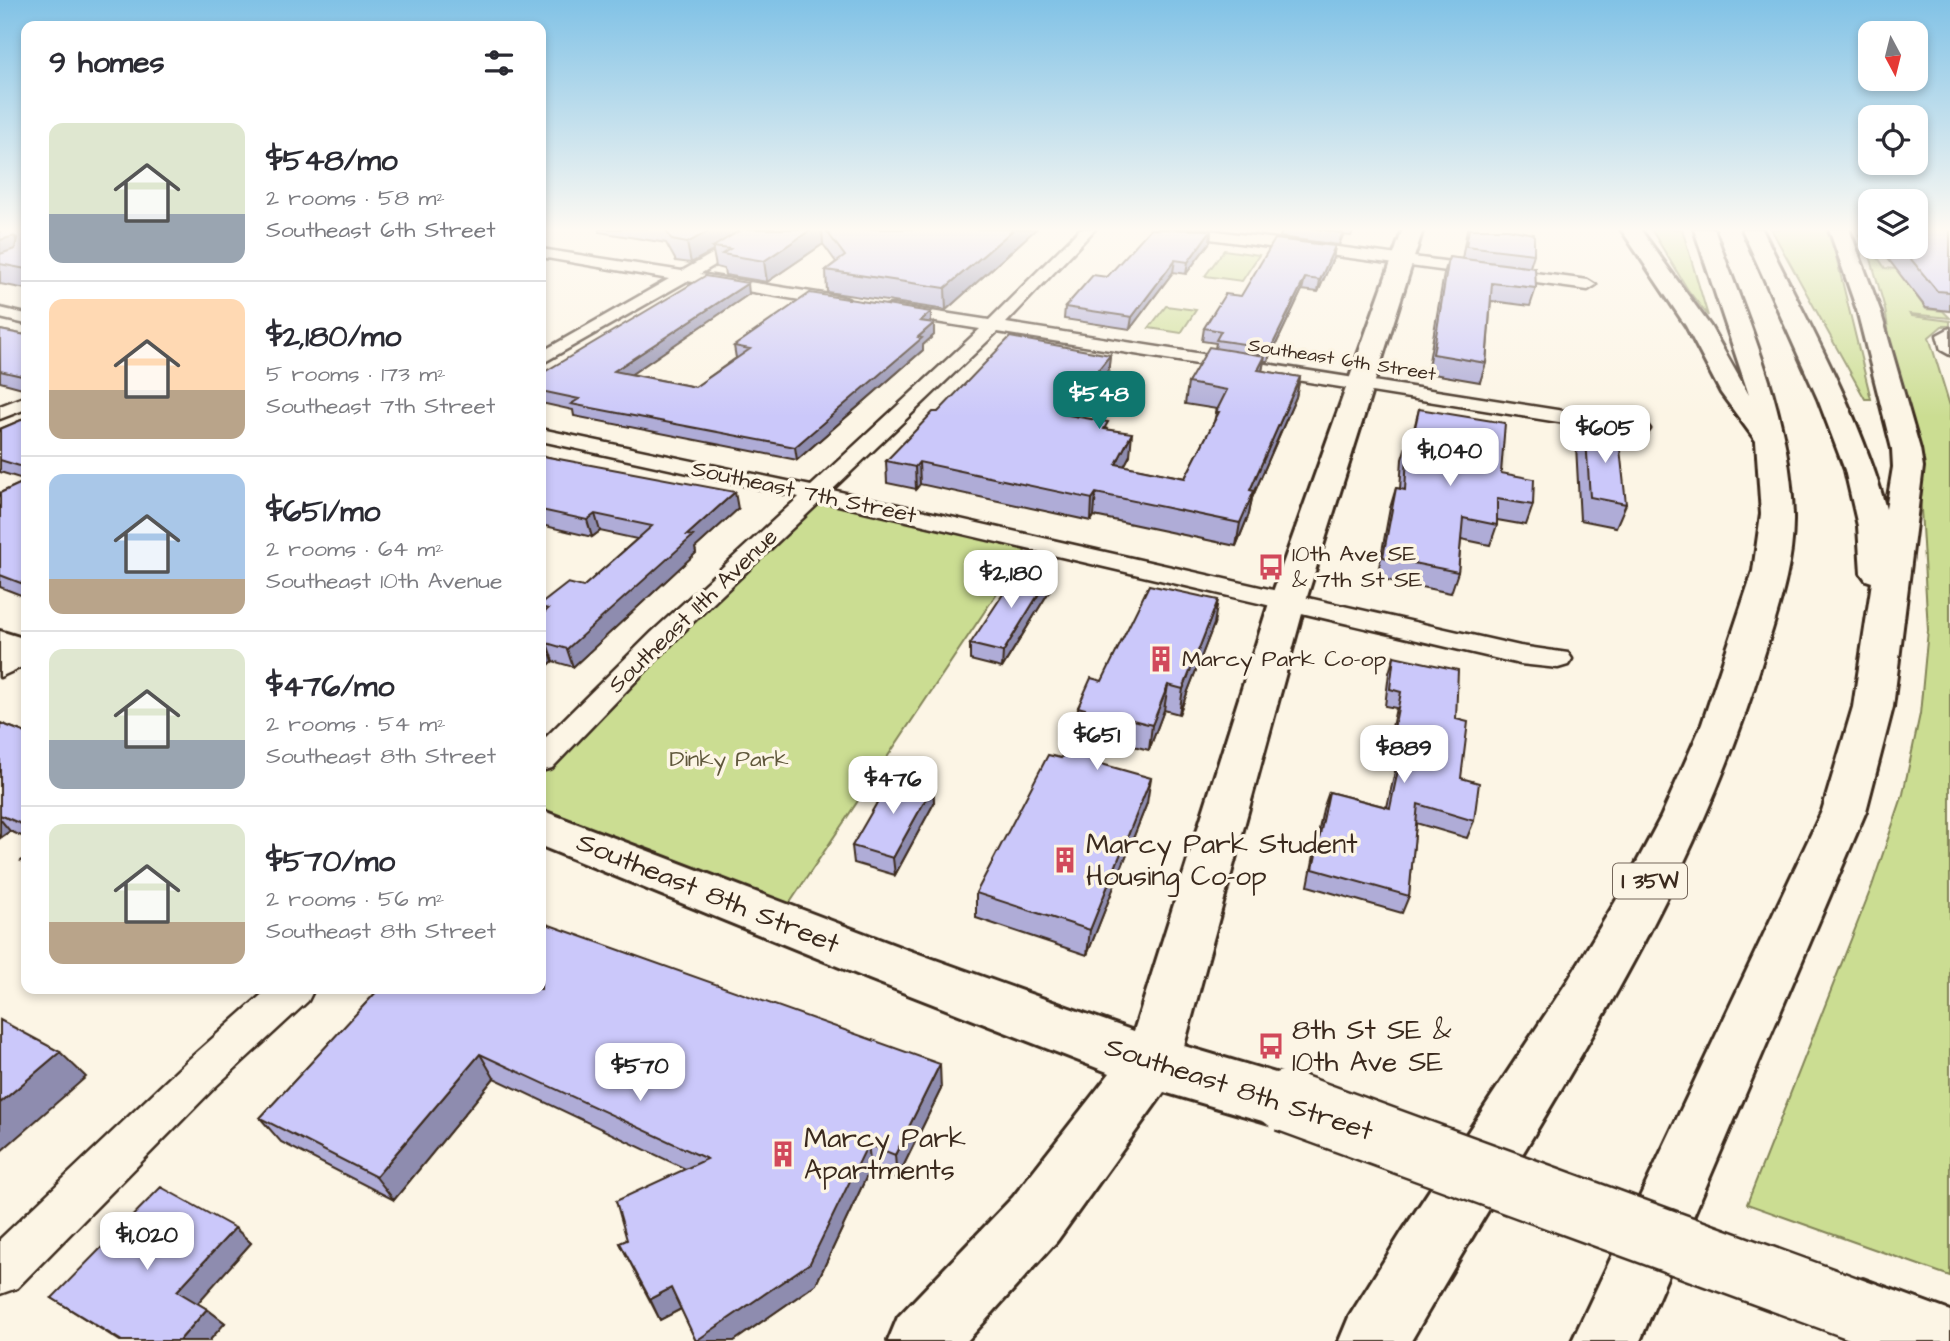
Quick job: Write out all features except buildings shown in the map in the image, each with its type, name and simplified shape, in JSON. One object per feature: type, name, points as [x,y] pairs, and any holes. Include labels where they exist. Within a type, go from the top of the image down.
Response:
[{"type":"main road","points":[[922,1341],[1035,1219],[1152,1063],[1287,603],[1392,292]]},
{"type":"main road","points":[[1674,292],[1698,326],[1734,393],[1769,442]]},
{"type":"main road","name":"I 35W","points":[[1373,1341],[1617,941],[1702,778],[1744,667],[1766,586],[1777,515],[1759,382],[1726,292]]},
{"type":"main road","points":[[1781,292],[1831,399],[1860,470],[1874,526],[1882,631]]},
{"type":"main road","points":[[1605,1341],[1844,811],[1873,707],[1882,631],[1909,467],[1863,292]]},
{"type":"main road","points":[[0,643],[21,651]]},
{"type":"main road","name":"Southeast 8th Street","points":[[546,829],[887,964],[1152,1063],[1286,1101],[1942,1341]]},
{"type":"main road","points":[[1363,1341],[1410,1278]]},
{"type":"street","points":[[546,356],[659,292]]},
{"type":"street","name":"Southeast 6th Street","points":[[774,292],[1640,429]]},
{"type":"street","name":"Southeast 11th Avenue","points":[[546,755],[678,622],[817,494],[1025,292]]},
{"type":"street","points":[[0,313],[21,318]]},
{"type":"street","points":[[0,413],[21,404]]},
{"type":"street","name":"Southeast 7th Street","points":[[546,436],[817,494],[1287,603],[1520,654],[1558,659]]},
{"type":"street","points":[[0,668],[21,656]]},
{"type":"street","points":[[0,1271],[201,1074],[289,994]]},
{"type":"green space","points":[[1689,292],[1701,292],[1708,316]]},
{"type":"green space","points":[[1806,292],[1845,292],[1871,399],[1865,399]]},
{"type":"green space","points":[[1880,292],[1913,292],[1926,309],[1943,311],[1950,318],[1910,314],[1950,321],[1950,326],[1942,326],[1929,337],[1950,406],[1950,1276],[1747,1204],[1872,886],[1903,794],[1920,714],[1928,630],[1919,475]]},
{"type":"green space","points":[[1166,306],[1196,310],[1181,333],[1149,328]]},
{"type":"green space","name":"Dinky Park","points":[[817,494],[1031,542],[779,919],[546,828],[546,756]]},
{"type":"place","name":"10th Ave SE & 7th St SE","points":[[1271,567]]},
{"type":"place","name":"Marcy Park Co-op","points":[[1161,659]]},
{"type":"place","name":"Marcy Park Student Housing Co-op","points":[[1065,860]]},
{"type":"place","name":"8th St SE & 10th Ave SE","points":[[1271,1046]]},
{"type":"place","name":"Marcy Park Apartments","points":[[783,1154]]}]
